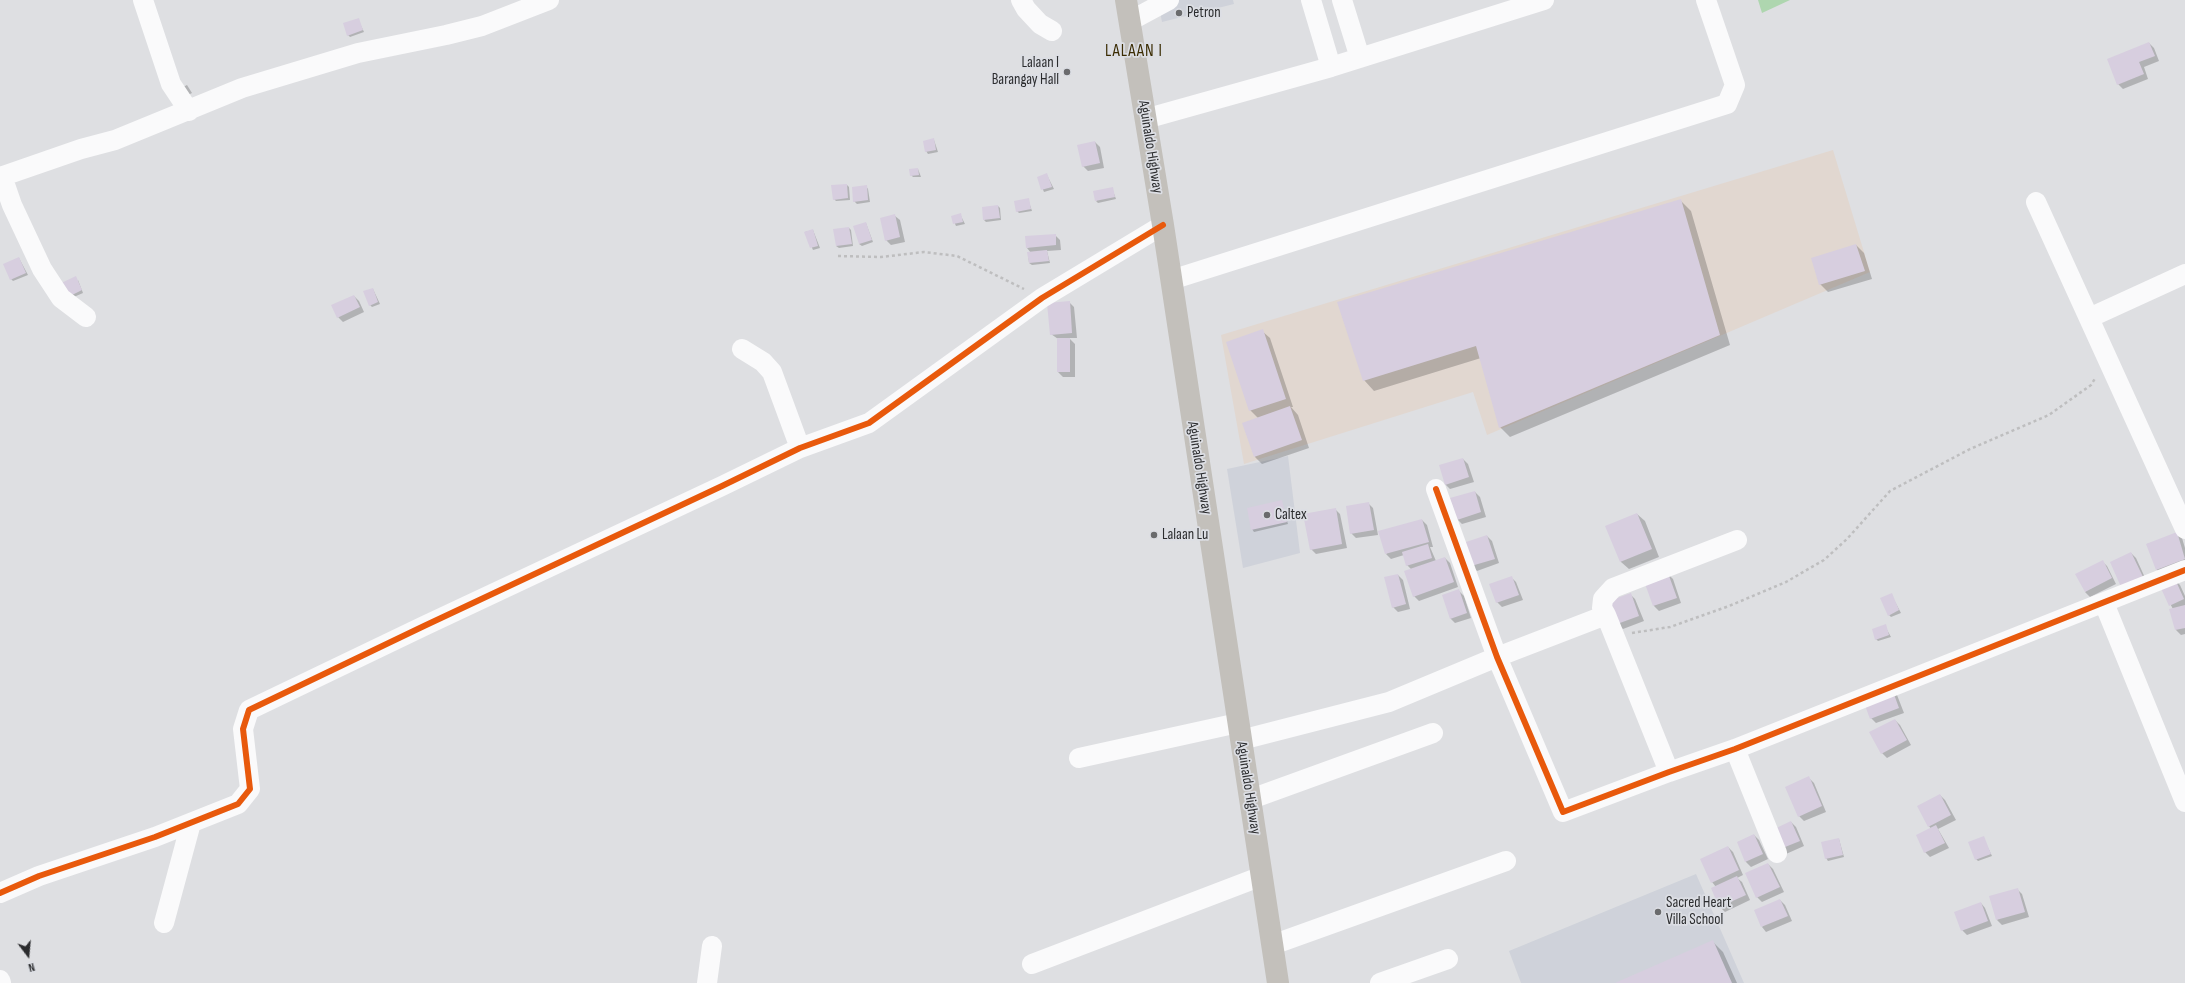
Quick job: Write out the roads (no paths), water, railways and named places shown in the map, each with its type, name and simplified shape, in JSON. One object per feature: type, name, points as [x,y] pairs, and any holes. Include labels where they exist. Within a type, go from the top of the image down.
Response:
[{"type":"main road","name":"Aguinaldo Highway","points":[[1126,0],[1163,225],[1278,983]]},
{"type":"street","points":[[143,0],[171,84],[189,111]]},
{"type":"street","points":[[86,317],[61,298],[42,269],[12,205],[1,177],[81,149],[115,140],[189,111],[242,88],[358,53],[446,36],[482,26],[549,0]]},
{"type":"street","points":[[1021,0],[1026,9],[1040,24],[1052,31]]},
{"type":"street","points":[[1130,21],[1169,0]]},
{"type":"street","points":[[1311,0],[1331,67]]},
{"type":"street","points":[[1342,0],[1360,58]]},
{"type":"street","points":[[1145,119],[1331,67],[1544,0]]},
{"type":"street","points":[[1171,280],[1727,104],[1735,85],[1706,0]]},
{"type":"street","points":[[2036,202],[2185,529]]},
{"type":"street","points":[[0,893],[40,876],[191,823],[238,804],[250,789],[243,729],[249,710],[800,448],[869,423],[1042,298],[1163,225]]},
{"type":"street","points":[[2089,318],[2185,274]]},
{"type":"street","points":[[742,349],[763,362],[772,372],[800,448]]},
{"type":"street","points":[[1436,489],[1497,657],[1563,812],[1735,749],[2185,570]]},
{"type":"street","points":[[1669,772],[1602,608],[1603,599],[1613,588],[1737,540]]},
{"type":"street","points":[[2104,603],[2185,802]]},
{"type":"street","points":[[1079,758],[1239,731],[1389,702],[1497,657],[1606,615]]},
{"type":"street","points":[[1251,799],[1433,733]]},
{"type":"street","points":[[1735,749],[1777,853]]},
{"type":"street","points":[[164,923],[191,823]]},
{"type":"street","points":[[1272,945],[1506,861]]},
{"type":"street","points":[[1032,964],[1262,876]]},
{"type":"street","points":[[706,983],[712,946]]},
{"type":"street","points":[[1380,983],[1448,959]]},
{"type":"place","name":"Petron","points":[[1179,13]]},
{"type":"place","name":"Lalaan I Barangay Hall","points":[[1067,72]]},
{"type":"place","name":"Caltex","points":[[1267,515]]},
{"type":"place","name":"Lalaan Lu","points":[[1154,535]]},
{"type":"place","name":"Sacred Heart Villa School","points":[[1658,912]]},
{"type":"district","name":"LALAAN I","points":[[1134,52]]}]
